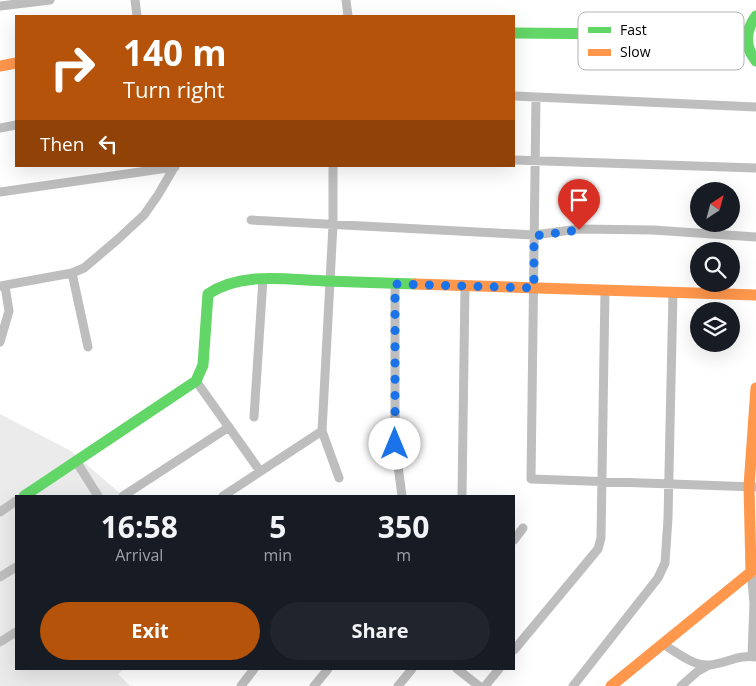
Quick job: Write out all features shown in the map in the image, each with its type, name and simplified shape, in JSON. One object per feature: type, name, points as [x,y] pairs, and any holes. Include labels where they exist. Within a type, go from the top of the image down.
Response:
[{"type":"street","points":[[0,6],[50,0]]},
{"type":"street","points":[[135,0],[137,15]]},
{"type":"street","points":[[346,0],[348,15]]},
{"type":"street","points":[[756,16],[751,22],[746,35],[748,50],[756,61]]},
{"type":"street","points":[[515,32],[578,33]]},
{"type":"street","points":[[0,66],[15,63]]},
{"type":"street","points":[[515,96],[756,107]]},
{"type":"street","points":[[536,97],[531,479],[753,487]]},
{"type":"street","points":[[0,128],[15,125]]},
{"type":"street","points":[[515,160],[756,168]]},
{"type":"street","points":[[0,192],[175,167]]},
{"type":"street","points":[[0,342],[8,311],[2,286],[72,274],[95,260],[144,215],[175,167]]},
{"type":"street","points":[[333,167],[333,225],[322,431],[339,478]]},
{"type":"street","points":[[252,220],[534,236],[579,230],[653,230],[756,237]]},
{"type":"street","points":[[72,274],[88,346]]},
{"type":"street","points":[[254,417],[264,280]]},
{"type":"street","points":[[26,495],[196,381],[202,365],[208,294],[227,283],[264,280],[756,295]]},
{"type":"street","points":[[395,284],[395,444],[402,495]]},
{"type":"street","points":[[462,495],[465,286]]},
{"type":"street","points":[[515,649],[598,549],[601,538],[605,290]]},
{"type":"street","points":[[573,686],[658,578],[665,563],[670,484],[673,292]]},
{"type":"street","points":[[196,381],[260,471]]},
{"type":"street","points":[[681,686],[698,671],[709,665],[744,656],[754,656],[754,602],[750,572],[756,388]]},
{"type":"street","points":[[125,495],[229,427]]},
{"type":"street","points":[[224,495],[322,431]]},
{"type":"street","points":[[76,462],[97,495]]},
{"type":"street","points":[[0,512],[15,502]]},
{"type":"street","points":[[515,539],[524,528]]},
{"type":"street","points":[[0,577],[15,568]]},
{"type":"street","points":[[611,686],[750,572]]},
{"type":"street","points":[[0,642],[15,633]]},
{"type":"street","points":[[663,644],[686,658],[709,665]]},
{"type":"street","points":[[241,686],[253,670]]},
{"type":"street","points":[[314,686],[327,670]]},
{"type":"street","points":[[398,686],[411,670]]},
{"type":"street","points":[[458,670],[479,686]]},
{"type":"street","points":[[484,686],[498,670]]},
{"type":"shaded area","points":[[0,414],[71,451],[122,495],[15,495],[15,670],[123,670],[118,674],[130,686],[0,686]]},
{"type":"traffic: fast","points":[[756,16],[747,38],[749,50],[756,61]]},
{"type":"traffic: fast","points":[[515,33],[578,34]]},
{"type":"traffic: fast","points":[[25,495],[196,381],[203,365],[208,294],[235,282],[265,278],[415,284]]},
{"type":"traffic: slow","points":[[0,66],[15,63]]},
{"type":"traffic: slow","points":[[415,284],[756,295]]},
{"type":"traffic: slow","points":[[611,686],[751,572],[749,486],[756,388]]},
{"type":"route","points":[[395,444],[395,284],[534,288],[534,236],[579,230]]}]
